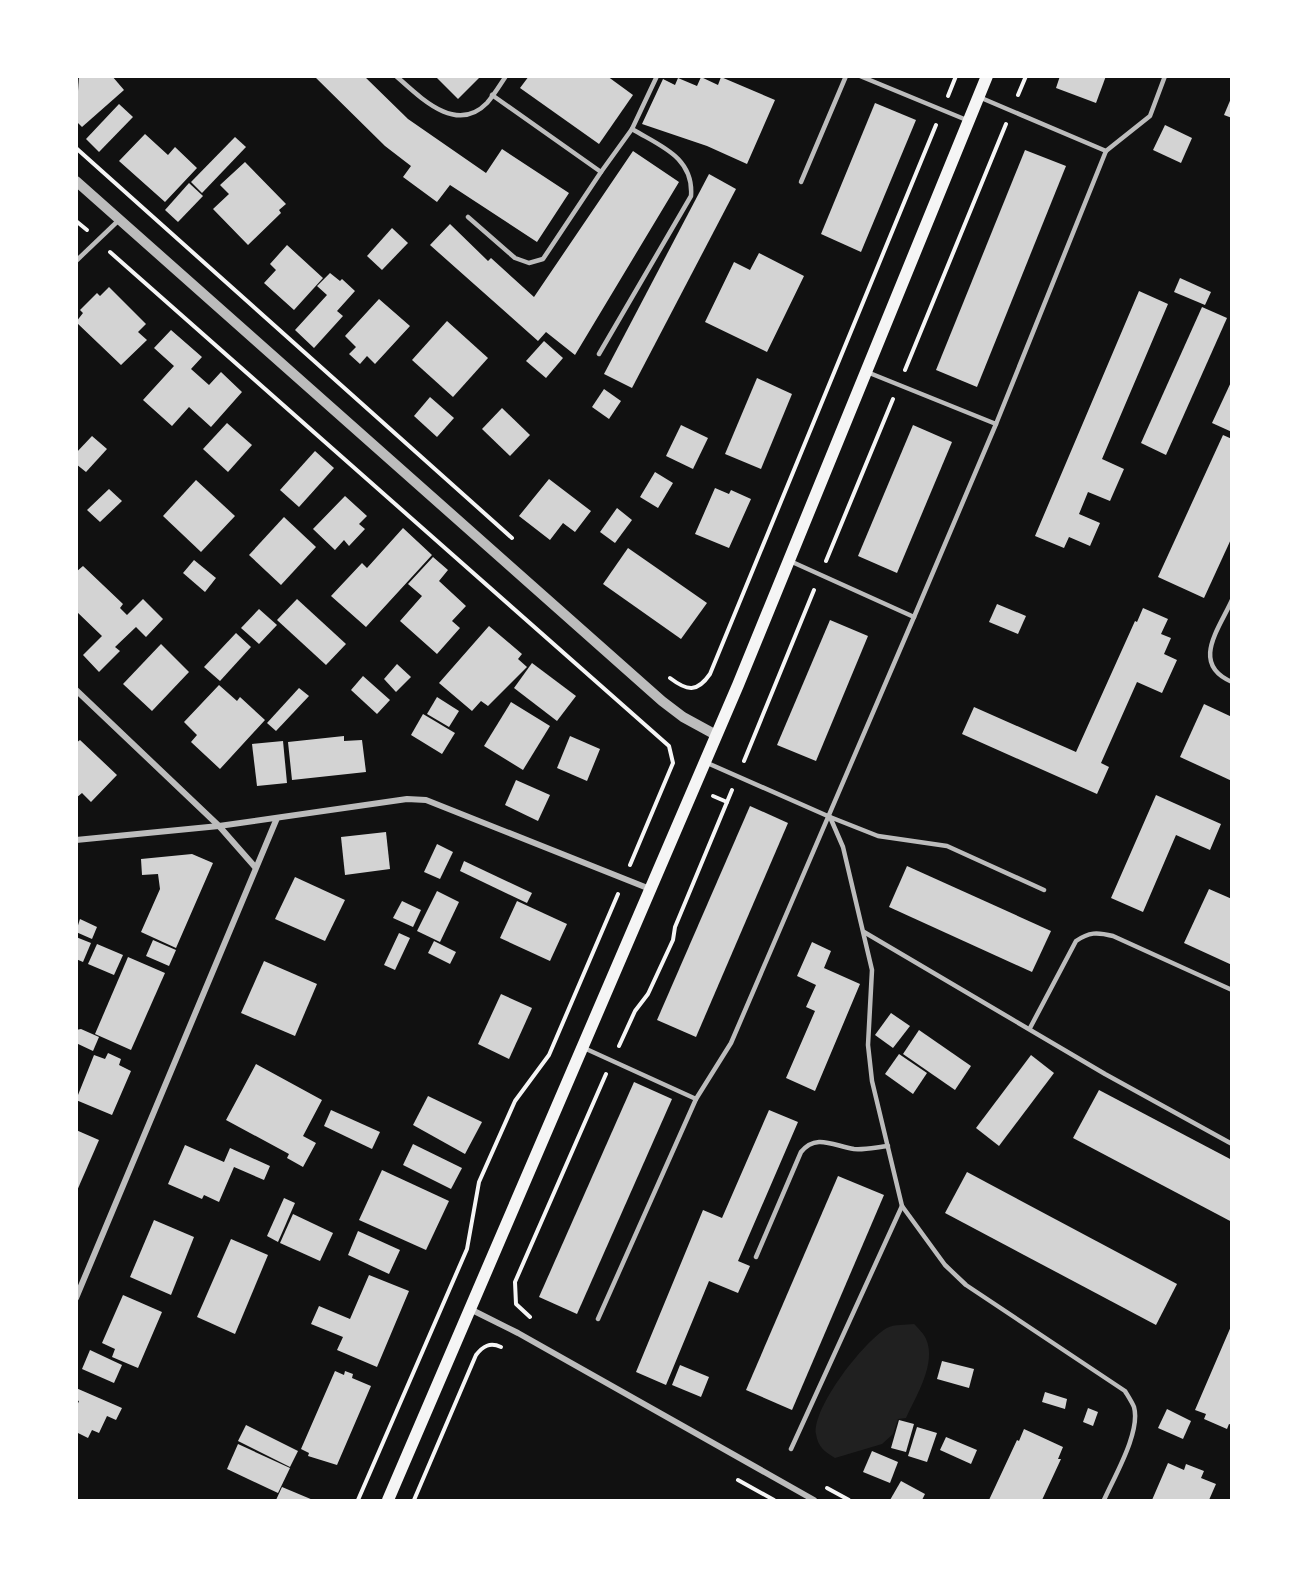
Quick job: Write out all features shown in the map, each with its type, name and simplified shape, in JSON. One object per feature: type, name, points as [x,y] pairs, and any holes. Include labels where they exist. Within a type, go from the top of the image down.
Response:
[{"type":"main road","points":[[388,1500],[705,762],[987,76]]},
{"type":"street","points":[[76,181],[662,701],[683,717],[716,735]]},
{"type":"street","points":[[76,690],[219,826],[255,867]]},
{"type":"street","points":[[76,840],[219,826],[407,799],[426,800],[651,890]]},
{"type":"street","points":[[76,1298],[277,818]]},
{"type":"street","points":[[470,1309],[518,1333],[814,1500]]},
{"type":"lane","points":[[396,76],[428,104],[448,114],[464,117],[486,104],[506,76]]},
{"type":"lane","points":[[468,217],[515,258],[529,263],[543,258],[632,129],[657,76]]},
{"type":"lane","points":[[801,182],[846,76]]},
{"type":"lane","points":[[860,76],[969,121]]},
{"type":"lane","points":[[598,1319],[696,1100],[731,1042],[830,817],[996,424],[1106,151],[1150,116],[1165,76]]},
{"type":"lane","points":[[492,95],[601,172]]},
{"type":"lane","points":[[979,97],[1106,151]]},
{"type":"lane","points":[[598,354],[691,196],[692,181],[680,159],[632,129]]},
{"type":"lane","points":[[76,261],[119,220]]},
{"type":"lane","points":[[867,372],[996,424]]},
{"type":"lane","points":[[788,560],[914,617]]},
{"type":"lane","points":[[1232,600],[1209,653],[1209,664],[1232,682]]},
{"type":"lane","points":[[705,762],[878,836],[947,846],[1044,890]]},
{"type":"lane","points":[[830,817],[843,847],[872,970],[868,1045],[871,1072],[902,1206],[945,1265],[966,1285],[1125,1391],[1134,1406],[1135,1420],[1131,1437],[1104,1500]]},
{"type":"lane","points":[[864,932],[1232,1144]]},
{"type":"lane","points":[[1030,1028],[1076,941],[1085,935],[1097,932],[1113,936],[1232,990]]},
{"type":"lane","points":[[584,1047],[696,1100]]},
{"type":"lane","points":[[756,1257],[801,1152],[808,1143],[818,1140],[856,1149],[888,1146]]},
{"type":"lane","points":[[791,1449],[902,1206]]},
{"type":"path","points":[[666,676],[683,688],[691,690],[700,686],[710,674],[956,76]]},
{"type":"path","points":[[536,1320],[516,1304],[515,1282],[634,1011],[648,994],[673,940],[675,927],[1026,76]]},
{"type":"path","points":[[76,148],[518,543]]},
{"type":"path","points":[[76,221],[669,746],[673,763],[549,1055],[515,1101],[479,1182],[467,1249],[358,1500]]},
{"type":"path","points":[[414,1500],[476,1355],[481,1348],[490,1344],[510,1351]]},
{"type":"path","points":[[733,1478],[774,1500]]},
{"type":"path","points":[[819,1484],[849,1500]]},
{"type":"shaded area","points":[[914,1324],[926,1339],[929,1358],[920,1390],[906,1418],[898,1419],[893,1434],[882,1444],[835,1458],[828,1454],[818,1442],[817,1423],[822,1408],[841,1376],[877,1335],[890,1327]]},
{"type":"building","points":[[79,76],[112,76],[124,90],[82,127],[76,121]]},
{"type":"building","points":[[314,76],[364,76],[408,119],[486,173],[502,149],[569,193],[537,242],[450,185],[437,202],[403,177],[411,166],[385,146]]},
{"type":"building","points":[[435,76],[481,76],[458,99]]},
{"type":"building","points":[[529,76],[607,76],[633,95],[599,144],[520,88]]},
{"type":"building","points":[[1060,76],[1106,76],[1096,103],[1056,88]]},
{"type":"building","points":[[701,77],[718,85],[721,77],[775,100],[747,164],[707,146],[642,124],[663,79],[675,85],[678,78],[697,86]]},
{"type":"building","points":[[1232,96],[1232,118],[1224,115]]},
{"type":"building","points":[[875,103],[916,120],[861,252],[821,234]]},
{"type":"building","points":[[119,104],[133,117],[99,152],[86,139]]},
{"type":"building","points":[[1165,125],[1192,138],[1181,163],[1153,150]]},
{"type":"building","points":[[145,134],[168,155],[175,147],[197,168],[165,202],[119,161]]},
{"type":"building","points":[[235,137],[246,147],[202,193],[191,182]]},
{"type":"building","points":[[1025,150],[1066,166],[977,387],[936,370]]},
{"type":"building","points":[[633,151],[679,182],[575,355],[546,332],[538,341],[430,245],[450,224],[488,261],[491,258],[534,297]]},
{"type":"building","points":[[245,162],[286,204],[279,210],[281,213],[248,245],[213,209],[229,194],[220,185]]},
{"type":"building","points":[[709,174],[736,189],[632,388],[604,374]]},
{"type":"building","points":[[189,183],[203,196],[178,222],[165,210]]},
{"type":"building","points":[[392,228],[408,243],[382,270],[367,256]]},
{"type":"building","points":[[287,245],[323,278],[294,310],[264,283],[276,270],[270,264]]},
{"type":"building","points":[[759,253],[804,276],[767,352],[705,322],[734,262],[750,270]]},
{"type":"building","points":[[330,273],[340,281],[342,279],[355,291],[337,311],[343,316],[314,348],[295,330],[327,295],[317,286]]},
{"type":"building","points":[[1180,278],[1211,292],[1205,305],[1174,292]]},
{"type":"building","points":[[109,287],[146,324],[138,332],[147,340],[121,365],[76,322],[83,313],[80,310],[97,293],[100,296]]},
{"type":"building","points":[[1139,291],[1168,304],[1102,459],[1124,469],[1110,501],[1088,492],[1079,514],[1100,523],[1090,546],[1069,537],[1064,548],[1035,536]]},
{"type":"building","points":[[379,299],[410,326],[375,364],[367,356],[360,364],[349,354],[356,347],[345,336]]},
{"type":"building","points":[[1202,307],[1227,318],[1166,455],[1141,443]]},
{"type":"building","points":[[447,321],[488,358],[453,397],[412,360]]},
{"type":"building","points":[[171,330],[202,357],[191,369],[209,385],[221,372],[242,392],[211,427],[189,407],[172,426],[143,400],[174,366],[154,348]]},
{"type":"building","points":[[544,341],[563,358],[546,378],[526,361]]},
{"type":"building","points":[[757,378],[792,394],[761,469],[725,454]]},
{"type":"building","points":[[1232,380],[1232,432],[1212,423]]},
{"type":"building","points":[[604,389],[621,401],[609,419],[592,407]]},
{"type":"building","points":[[430,397],[454,418],[437,437],[414,416]]},
{"type":"building","points":[[502,408],[530,435],[510,456],[482,429]]},
{"type":"building","points":[[227,423],[252,445],[228,472],[203,449]]},
{"type":"building","points":[[681,425],[708,438],[693,469],[666,456]]},
{"type":"building","points":[[913,425],[952,442],[897,573],[858,556]]},
{"type":"building","points":[[1223,435],[1232,439],[1232,537],[1204,598],[1158,577]]},
{"type":"building","points":[[92,436],[107,449],[86,472],[76,464],[76,453]]},
{"type":"building","points":[[315,451],[334,468],[299,507],[280,490]]},
{"type":"building","points":[[655,472],[673,483],[658,508],[640,497]]},
{"type":"building","points":[[549,479],[591,511],[575,532],[563,523],[550,540],[519,516]]},
{"type":"building","points":[[196,480],[235,516],[201,552],[163,516]]},
{"type":"building","points":[[715,488],[729,494],[731,490],[751,499],[729,548],[695,534]]},
{"type":"building","points":[[109,489],[122,501],[100,522],[87,510]]},
{"type":"building","points":[[345,496],[367,516],[359,524],[365,529],[349,546],[344,540],[335,550],[313,529]]},
{"type":"building","points":[[617,508],[632,520],[615,543],[600,532]]},
{"type":"building","points":[[284,517],[316,547],[281,585],[249,555]]},
{"type":"building","points":[[403,528],[432,555],[366,627],[331,596],[362,563],[367,568]]},
{"type":"building","points":[[628,548],[707,603],[681,639],[603,584]]},
{"type":"building","points":[[433,557],[448,570],[439,581],[466,606],[452,621],[460,628],[437,654],[400,621],[422,596],[408,584]]},
{"type":"building","points":[[194,560],[216,578],[205,592],[183,573]]},
{"type":"building","points":[[83,566],[123,604],[120,608],[127,615],[143,599],[163,619],[146,637],[136,627],[115,647],[120,651],[99,672],[83,655],[102,636],[76,611],[76,572]]},
{"type":"building","points":[[297,599],[346,644],[326,665],[277,620]]},
{"type":"building","points":[[997,604],[1026,616],[1018,634],[989,622]]},
{"type":"building","points":[[1143,608],[1168,619],[1161,634],[1171,638],[1164,654],[1177,660],[1162,693],[1137,682],[1101,763],[1109,767],[1097,794],[962,734],[974,707],[1076,752]]},
{"type":"building","points":[[259,609],[277,625],[259,644],[241,628]]},
{"type":"building","points":[[830,620],[868,636],[816,761],[777,745]]},
{"type":"building","points":[[489,626],[522,654],[518,659],[527,667],[488,706],[481,701],[472,711],[439,683]]},
{"type":"building","points":[[236,633],[251,647],[220,681],[204,667]]},
{"type":"building","points":[[161,644],[189,672],[152,711],[123,684]]},
{"type":"building","points":[[532,663],[576,696],[557,721],[514,688]]},
{"type":"building","points":[[397,664],[411,677],[396,692],[384,679]]},
{"type":"building","points":[[363,676],[390,700],[377,714],[351,690]]},
{"type":"building","points":[[219,685],[237,701],[240,697],[265,720],[220,769],[191,742],[197,735],[184,722]]},
{"type":"building","points":[[299,688],[309,696],[276,731],[267,723]]},
{"type":"building","points":[[437,697],[459,711],[449,727],[427,714]]},
{"type":"building","points":[[511,702],[550,726],[523,770],[484,746]]},
{"type":"building","points":[[1204,704],[1232,717],[1232,781],[1180,757]]},
{"type":"building","points":[[423,714],[455,733],[442,754],[411,735]]},
{"type":"building","points":[[344,736],[344,741],[362,740],[366,772],[292,780],[288,742]]},
{"type":"building","points":[[570,736],[600,749],[587,781],[557,768]]},
{"type":"building","points":[[80,740],[117,775],[91,802],[82,793],[76,798],[76,743]]},
{"type":"building","points":[[283,741],[287,783],[257,786],[252,744]]},
{"type":"building","points":[[516,780],[550,795],[538,821],[505,805]]},
{"type":"building","points":[[1156,795],[1221,824],[1210,850],[1176,835],[1143,912],[1111,898]]},
{"type":"building","points":[[750,806],[788,823],[696,1037],[657,1020]]},
{"type":"building","points":[[386,832],[390,869],[345,875],[341,837]]},
{"type":"building","points":[[437,844],[453,852],[440,879],[424,872]]},
{"type":"building","points":[[192,854],[213,863],[176,948],[141,932],[160,889],[158,874],[142,875],[141,859]]},
{"type":"building","points":[[464,861],[532,893],[527,903],[460,871]]},
{"type":"building","points":[[907,866],[1051,931],[1032,972],[889,907]]},
{"type":"building","points":[[295,877],[345,900],[325,941],[275,919]]},
{"type":"building","points":[[1209,889],[1232,899],[1232,965],[1184,943]]},
{"type":"building","points":[[437,891],[459,902],[440,942],[417,931]]},
{"type":"building","points":[[402,901],[421,910],[413,927],[393,918]]},
{"type":"building","points":[[517,901],[567,924],[550,961],[500,938]]},
{"type":"building","points":[[80,919],[97,927],[92,939],[76,932]]},
{"type":"building","points":[[399,933],[410,938],[395,970],[384,965]]},
{"type":"building","points":[[76,937],[91,943],[83,962],[76,959]]},
{"type":"building","points":[[153,940],[176,950],[169,966],[146,956]]},
{"type":"building","points":[[434,941],[456,952],[450,964],[428,953]]},
{"type":"building","points":[[812,942],[831,951],[824,968],[860,984],[815,1091],[786,1078],[815,1011],[806,1007],[816,985],[797,976]]},
{"type":"building","points":[[97,944],[123,955],[114,975],[88,964]]},
{"type":"building","points":[[128,957],[165,973],[131,1050],[95,1034]]},
{"type":"building","points":[[264,961],[317,984],[295,1036],[241,1013]]},
{"type":"building","points":[[501,994],[532,1008],[509,1059],[478,1044]]},
{"type":"building","points":[[891,1013],[910,1026],[893,1048],[875,1035]]},
{"type":"building","points":[[81,1029],[99,1037],[93,1051],[76,1043],[76,1030]]},
{"type":"building","points":[[919,1030],[971,1066],[955,1090],[903,1054]]},
{"type":"building","points":[[108,1053],[121,1059],[119,1065],[131,1071],[112,1115],[76,1100],[94,1055],[105,1059]]},
{"type":"building","points":[[899,1054],[927,1073],[913,1094],[885,1074]]},
{"type":"building","points":[[1031,1055],[1054,1073],[999,1146],[976,1128]]},
{"type":"building","points":[[256,1064],[322,1100],[303,1136],[316,1143],[303,1167],[287,1158],[289,1154],[226,1120]]},
{"type":"building","points":[[634,1082],[672,1099],[577,1314],[539,1297]]},
{"type":"building","points":[[1099,1090],[1232,1160],[1232,1222],[1073,1138]]},
{"type":"building","points":[[428,1096],[482,1122],[465,1154],[413,1125]]},
{"type":"building","points":[[331,1110],[380,1132],[372,1149],[324,1126]]},
{"type":"building","points":[[769,1110],[798,1122],[738,1261],[750,1266],[738,1293],[709,1281],[666,1385],[636,1372],[703,1210],[722,1218]]},
{"type":"building","points":[[76,1130],[99,1140],[76,1193]]},
{"type":"building","points":[[413,1144],[462,1168],[451,1189],[403,1165]]},
{"type":"building","points":[[185,1145],[224,1162],[230,1148],[270,1166],[264,1180],[234,1167],[219,1202],[204,1195],[202,1199],[168,1184]]},
{"type":"building","points":[[382,1170],[449,1201],[426,1250],[359,1220]]},
{"type":"building","points":[[967,1172],[1177,1284],[1156,1325],[945,1213]]},
{"type":"building","points":[[838,1176],[884,1195],[792,1410],[746,1390]]},
{"type":"building","points":[[284,1198],[295,1203],[278,1242],[267,1236]]},
{"type":"building","points":[[293,1214],[333,1233],[320,1261],[280,1243]]},
{"type":"building","points":[[154,1220],[194,1237],[171,1295],[130,1277]]},
{"type":"building","points":[[358,1231],[400,1250],[389,1274],[348,1255]]},
{"type":"building","points":[[231,1239],[268,1255],[235,1334],[197,1317]]},
{"type":"building","points":[[369,1275],[409,1291],[377,1367],[337,1350],[343,1337],[311,1324],[319,1306],[350,1319]]},
{"type":"building","points":[[123,1295],[162,1312],[138,1368],[112,1357],[115,1349],[102,1343]]},
{"type":"building","points":[[1232,1324],[1232,1425],[1229,1424],[1227,1429],[1204,1419],[1206,1414],[1195,1410]]},
{"type":"building","points":[[90,1350],[122,1365],[114,1383],[82,1369]]},
{"type":"building","points":[[942,1361],[974,1369],[969,1388],[937,1379]]},
{"type":"building","points":[[680,1365],[709,1377],[701,1397],[672,1385]]},
{"type":"building","points":[[335,1371],[344,1375],[345,1371],[353,1374],[352,1378],[371,1386],[337,1465],[308,1456],[309,1453],[301,1449]]},
{"type":"building","points":[[76,1388],[122,1408],[116,1420],[107,1416],[99,1433],[92,1430],[88,1438],[76,1432],[76,1408],[79,1401],[76,1400]]},
{"type":"building","points":[[1045,1392],[1067,1399],[1065,1409],[1042,1402]]},
{"type":"building","points":[[1088,1408],[1098,1412],[1093,1426],[1083,1422]]},
{"type":"building","points":[[1167,1409],[1191,1421],[1183,1439],[1158,1428]]},
{"type":"building","points":[[899,1420],[914,1424],[906,1452],[891,1448]]},
{"type":"building","points":[[246,1425],[298,1451],[290,1467],[238,1441]]},
{"type":"building","points":[[917,1427],[937,1433],[927,1462],[908,1456]]},
{"type":"building","points":[[1024,1429],[1063,1447],[1058,1459],[1061,1459],[1042,1500],[989,1500],[1017,1440],[1019,1441]]},
{"type":"building","points":[[946,1437],[977,1450],[971,1464],[940,1450]]},
{"type":"building","points":[[238,1444],[290,1468],[278,1493],[227,1469]]},
{"type":"building","points":[[872,1451],[898,1462],[890,1483],[863,1472]]},
{"type":"building","points":[[1168,1463],[1184,1470],[1186,1464],[1204,1471],[1201,1478],[1216,1484],[1209,1500],[1152,1500]]},
{"type":"building","points":[[901,1481],[925,1494],[922,1500],[890,1500]]},
{"type":"building","points":[[282,1487],[313,1500],[276,1500]]}]
